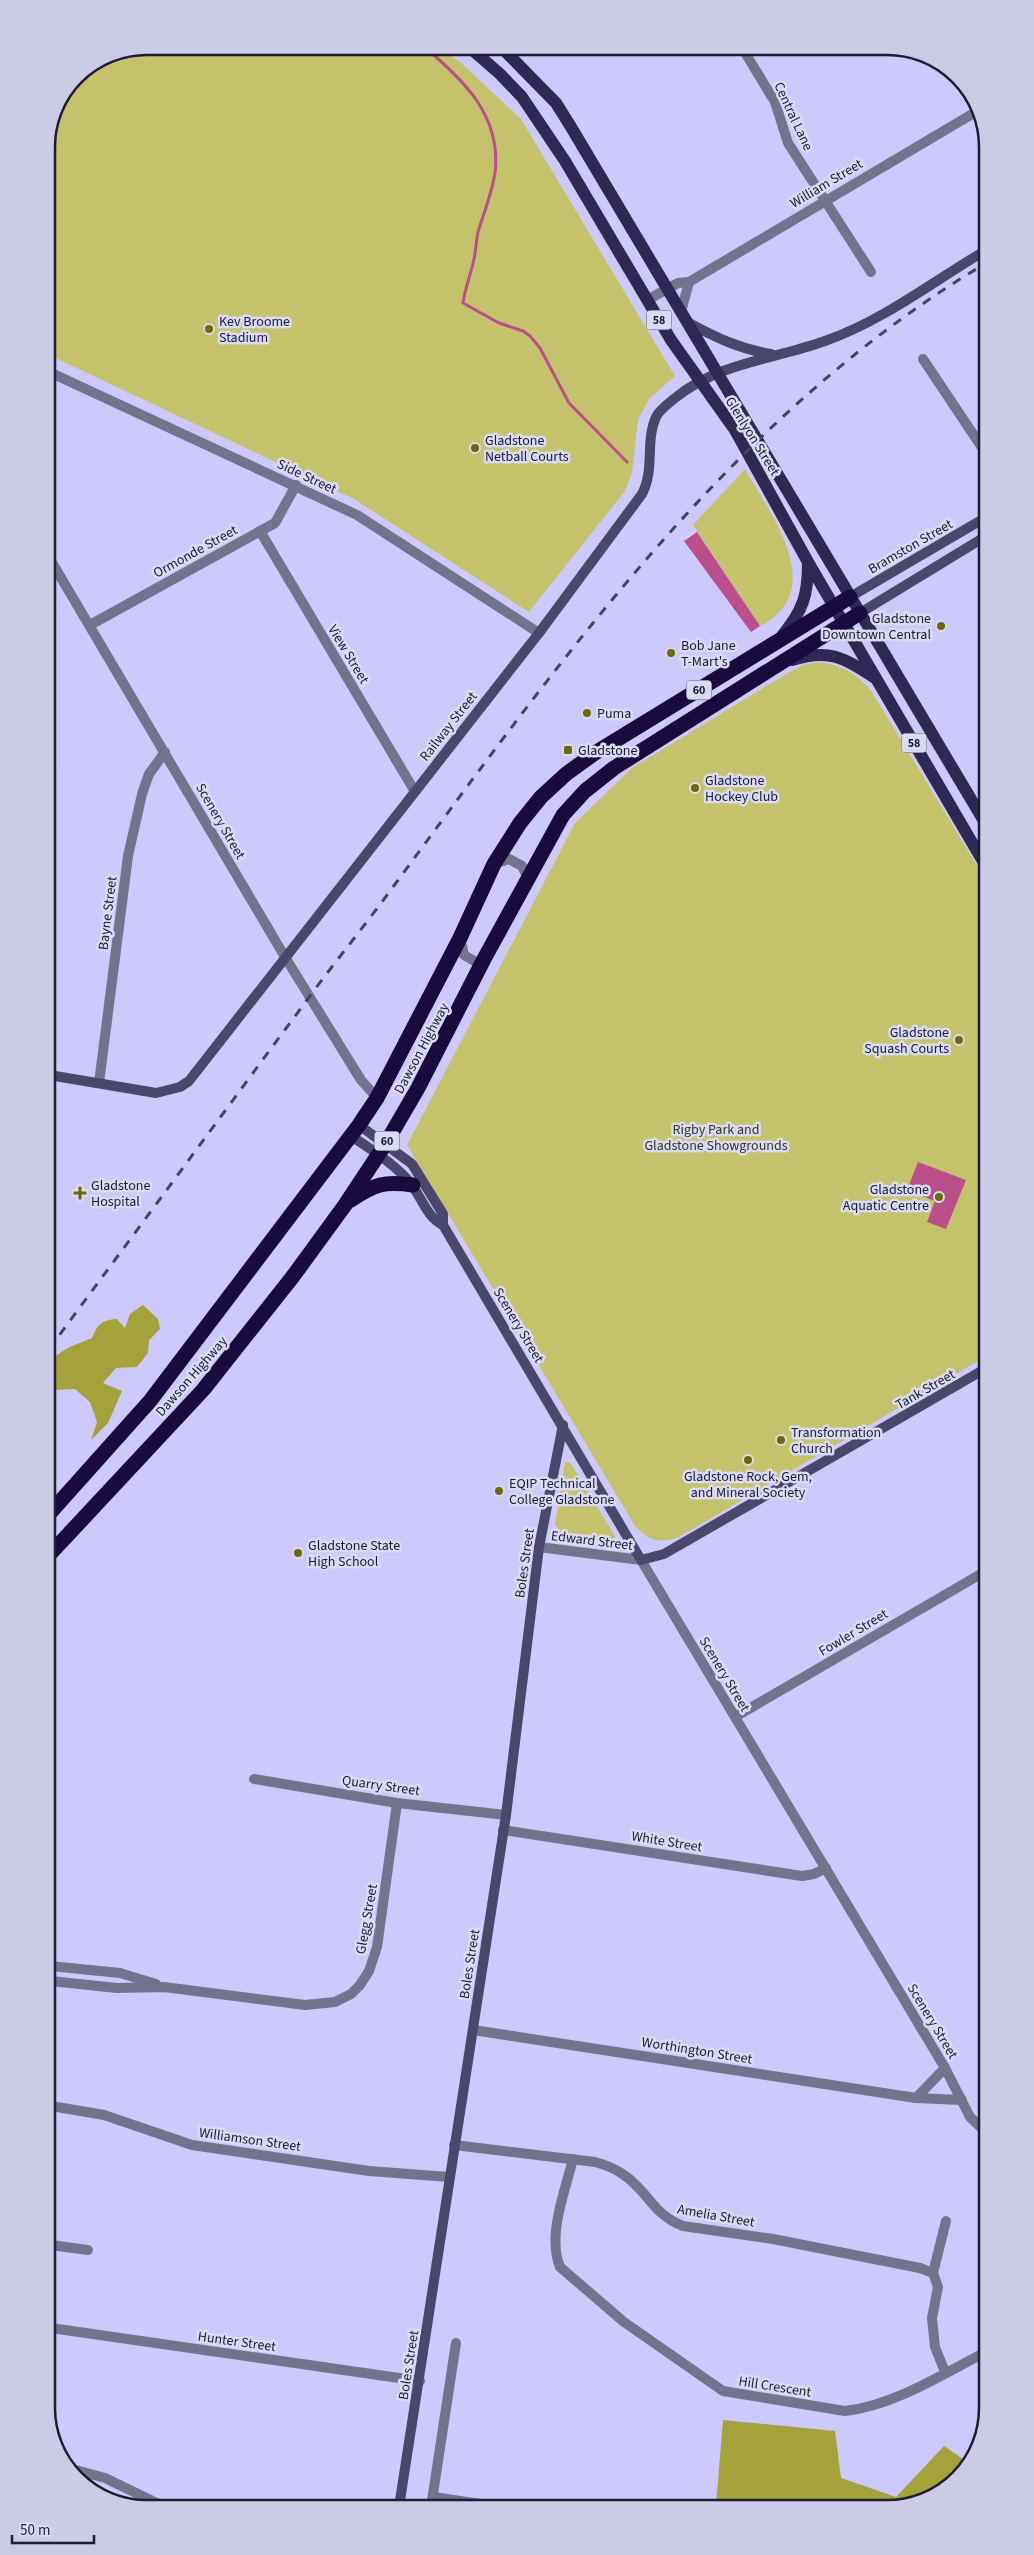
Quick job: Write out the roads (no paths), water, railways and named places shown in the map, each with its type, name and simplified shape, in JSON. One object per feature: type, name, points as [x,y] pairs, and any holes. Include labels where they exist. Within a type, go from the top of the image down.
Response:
[{"type":"highway","name":"Dawson Highway","points":[[55,1508],[150,1401],[355,1131],[377,1098],[460,938],[494,864],[520,822],[566,774],[595,753],[850,597]]},
{"type":"highway","name":"Dawson Highway","points":[[55,1549],[204,1390],[294,1275],[345,1205],[382,1149],[449,1030],[484,960],[563,815],[614,768],[771,667],[860,613]]},
{"type":"highway","points":[[345,1205],[376,1185],[394,1182],[413,1185]]},
{"type":"main road","name":"Glenlyon Street","points":[[478,55],[500,74],[537,116],[647,300],[699,382],[735,430],[808,562],[979,854]]},
{"type":"main road","name":"Glenlyon Street","points":[[509,55],[556,103],[979,813]]},
{"type":"main road","points":[[779,640],[798,614],[805,599],[808,562]]},
{"type":"main road","name":"60","points":[[771,667],[810,654],[822,653],[848,660],[877,679]]},
{"type":"street","name":"Central Lane","points":[[746,55],[774,102],[788,142],[871,272]]},
{"type":"street","name":"William Street","points":[[647,300],[678,283],[689,282],[972,114]]},
{"type":"street","name":"Railway Street","points":[[98,1083],[156,1093],[180,1087],[189,1081],[414,790],[539,633],[647,485],[650,448],[656,416],[677,396],[699,382],[746,362],[824,342],[863,325],[979,254]]},
{"type":"street","points":[[689,282],[684,317],[720,340],[743,349],[779,355]]},
{"type":"street","points":[[923,359],[979,443]]},
{"type":"street","name":"Side Street","points":[[55,376],[296,485],[357,515],[539,633]]},
{"type":"street","name":"Ormonde Street","points":[[90,625],[275,523],[296,485]]},
{"type":"street","name":"Bramston Street","points":[[850,597],[979,521]]},
{"type":"street","name":"View Street","points":[[260,531],[414,790]]},
{"type":"street","points":[[860,613],[979,541]]},
{"type":"street","name":"Scenery Street","points":[[55,567],[285,957],[361,1080],[377,1098]]},
{"type":"street","name":"Bayne Street","points":[[98,1083],[128,856],[142,794],[149,774],[165,752]]},
{"type":"street","points":[[494,864],[508,859],[522,866],[528,878]]},
{"type":"street","points":[[460,938],[464,955],[476,962],[484,960]]},
{"type":"street","points":[[55,1076],[98,1083]]},
{"type":"street","name":"Scenery Street","points":[[355,1131],[382,1149],[405,1157],[420,1174],[443,1214],[444,1225],[641,1560],[945,2068],[970,2117],[979,2125]]},
{"type":"street","name":"Scenery Street","points":[[382,1149],[413,1185],[434,1220],[444,1225]]},
{"type":"street","name":"Tank Street","points":[[641,1560],[664,1554],[979,1373]]},
{"type":"street","name":"Boles Street","points":[[400,2500],[506,1815],[539,1547],[563,1425]]},
{"type":"street","name":"Edward Street","points":[[539,1547],[641,1560]]},
{"type":"street","name":"Fowler Street","points":[[735,1717],[979,1575]]},
{"type":"street","name":"Quarry Street","points":[[254,1779],[397,1803],[506,1815]]},
{"type":"street","name":"Glegg Street","points":[[55,1982],[117,1988],[164,1987],[305,2005],[335,2002],[351,1994],[360,1985],[369,1971],[377,1947],[397,1803]]},
{"type":"street","name":"White Street","points":[[503,1830],[802,1876],[814,1874],[826,1868]]},
{"type":"street","name":"Glegg Street","points":[[55,1966],[120,1973],[164,1987]]},
{"type":"street","name":"Worthington Street","points":[[473,2030],[916,2098],[962,2100]]},
{"type":"street","points":[[916,2098],[945,2068]]},
{"type":"street","name":"Williamson Street","points":[[55,2107],[104,2115],[175,2141],[201,2146],[369,2170],[449,2177]]},
{"type":"street","name":"Amelia Street","points":[[454,2145],[596,2162],[619,2172],[640,2190],[655,2209],[669,2221],[683,2226],[824,2248],[920,2268],[933,2273]]},
{"type":"street","name":"Hill Crescent","points":[[573,2159],[553,2241],[555,2256],[560,2267],[624,2322],[723,2391],[845,2411],[882,2403],[979,2355]]},
{"type":"street","points":[[945,2372],[937,2355],[932,2331],[932,2318],[938,2287],[933,2273],[946,2221]]},
{"type":"street","points":[[55,2246],[88,2250]]},
{"type":"street","name":"Hunter Street","points":[[55,2329],[420,2381]]},
{"type":"street","points":[[432,2500],[456,2342]]},
{"type":"street","points":[[81,2471],[105,2478],[150,2500]]},
{"type":"waterway","points":[[433,55],[452,72],[477,100],[486,116],[496,153],[494,180],[478,232],[474,259],[463,303],[499,323],[523,331],[530,336],[540,348],[569,403],[627,462]]},
{"type":"railway","points":[[55,1341],[454,804],[587,631],[656,548],[730,468],[808,394],[892,325],[979,268]]},
{"type":"place","name":"Kev Broome Stadium","points":[[209,329]]},
{"type":"place","name":"Gladstone Netball Courts","points":[[475,448]]},
{"type":"place","name":"Gladstone Downtown Central","points":[[941,626]]},
{"type":"place","name":"Bob Jane T-Mart's","points":[[671,653]]},
{"type":"place","name":"Puma","points":[[587,713]]},
{"type":"place","name":"Gladstone","points":[[568,750]]},
{"type":"place","name":"Gladstone Hockey Club","points":[[695,788]]},
{"type":"place","name":"Gladstone Squash Courts","points":[[959,1040]]},
{"type":"place","name":"Gladstone Hospital","points":[[80,1193]]},
{"type":"place","name":"Gladstone Aquatic Centre","points":[[939,1197]]},
{"type":"place","name":"Transformation Church","points":[[781,1440]]},
{"type":"place","name":"Gladstone Rock, Gem, and Mineral Society","points":[[748,1460]]},
{"type":"place","name":"EQIP Technical College Gladstone","points":[[499,1491]]},
{"type":"place","name":"Gladstone State High School","points":[[298,1553]]},
{"type":"park label","name":"Rigby Park and Gladstone Showgrounds","points":[[716,1138]]}]
